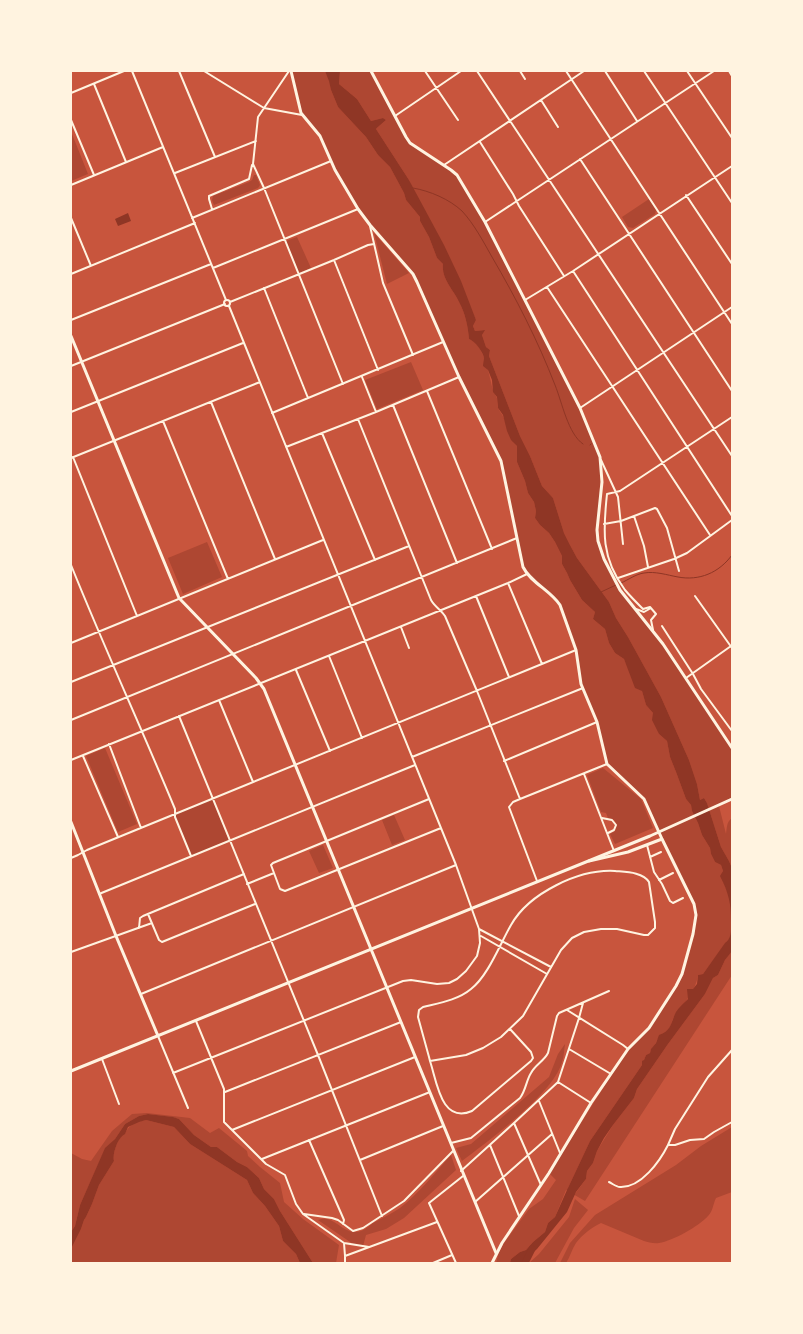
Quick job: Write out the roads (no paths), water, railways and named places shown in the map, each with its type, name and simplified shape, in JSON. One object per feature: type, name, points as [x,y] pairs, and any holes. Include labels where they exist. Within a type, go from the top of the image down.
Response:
[{"type":"main road","points":[[290,71],[300,109],[320,136],[335,170],[358,209],[415,277],[459,377],[501,461],[523,567],[527,574],[560,605],[576,650],[583,688],[597,722],[608,767],[642,796],[694,904],[696,919],[680,979],[649,1028],[628,1049],[591,1103],[561,1154],[496,1253],[492,1263]]},
{"type":"main road","points":[[371,71],[394,116],[410,143],[451,170],[461,180],[485,222],[580,408],[600,457],[602,482],[598,541],[604,560],[617,580],[620,590],[654,633],[686,678],[732,748]]},
{"type":"main road","points":[[71,336],[178,598],[261,683],[496,1253]]},
{"type":"main road","points":[[71,1071],[614,851],[719,805],[732,801]]},
{"type":"main road","points":[[71,822],[116,936],[158,1036]]},
{"type":"main road","points":[[589,861],[628,852],[662,839]]},
{"type":"street","points":[[71,93],[124,71]]},
{"type":"street","points":[[132,71],[226,300],[225,304]]},
{"type":"street","points":[[179,71],[215,157]]},
{"type":"street","points":[[204,71],[264,108],[303,115]]},
{"type":"street","points":[[213,209],[209,196],[249,179],[253,164],[258,117],[290,71]]},
{"type":"street","points":[[425,71],[458,120]]},
{"type":"street","points":[[394,116],[461,71]]},
{"type":"street","points":[[477,71],[732,456]]},
{"type":"street","points":[[520,71],[525,78]]},
{"type":"street","points":[[566,71],[732,324]]},
{"type":"street","points":[[444,165],[584,71]]},
{"type":"street","points":[[605,71],[637,121]]},
{"type":"street","points":[[644,71],[732,203]]},
{"type":"street","points":[[687,71],[732,138]]},
{"type":"street","points":[[485,222],[714,71]]},
{"type":"street","points":[[729,71],[732,76]]},
{"type":"street","points":[[94,84],[126,162]]},
{"type":"street","points":[[541,100],[558,127]]},
{"type":"street","points":[[71,120],[94,175]]},
{"type":"street","points":[[175,174],[256,141]]},
{"type":"street","points":[[480,142],[564,276]]},
{"type":"street","points":[[71,185],[163,147]]},
{"type":"street","points":[[580,159],[732,391]]},
{"type":"street","points":[[192,218],[331,161]]},
{"type":"street","points":[[253,164],[285,239],[343,384]]},
{"type":"street","points":[[525,300],[732,166]]},
{"type":"street","points":[[686,195],[732,264]]},
{"type":"street","points":[[213,268],[358,209]]},
{"type":"street","points":[[71,218],[91,266]]},
{"type":"street","points":[[71,274],[195,223]]},
{"type":"street","points":[[370,225],[383,283],[413,355]]},
{"type":"street","points":[[71,228],[75,227]]},
{"type":"street","points":[[226,300],[230,302],[368,245],[374,244]]},
{"type":"street","points":[[334,260],[378,370]]},
{"type":"street","points":[[71,320],[211,264]]},
{"type":"street","points":[[573,270],[732,516]]},
{"type":"street","points":[[547,287],[710,535]]},
{"type":"street","points":[[264,288],[308,398]]},
{"type":"street","points":[[173,1073],[403,981],[411,980],[437,984],[453,981],[466,971],[474,961],[481,936],[473,908],[456,865],[243,343],[229,306],[230,302]]},
{"type":"street","points":[[71,366],[225,304],[229,306]]},
{"type":"street","points":[[580,408],[662,352],[732,307]]},
{"type":"street","points":[[272,413],[444,342]]},
{"type":"street","points":[[71,412],[243,343]]},
{"type":"street","points":[[362,377],[376,412]]},
{"type":"street","points":[[286,447],[376,412],[459,377]]},
{"type":"street","points":[[138,616],[72,458],[260,382]]},
{"type":"street","points":[[427,390],[492,548]]},
{"type":"street","points":[[211,402],[275,559]]},
{"type":"street","points":[[393,405],[457,563]]},
{"type":"street","points":[[654,633],[651,620],[656,614],[648,606],[642,608],[617,580],[607,554],[604,524],[607,494],[620,491],[732,417]]},
{"type":"street","points":[[358,419],[431,600],[434,606],[445,616],[520,799]]},
{"type":"street","points":[[164,421],[228,578]]},
{"type":"street","points":[[322,433],[375,560]]},
{"type":"street","points":[[600,457],[618,497],[623,544]]},
{"type":"street","points":[[604,524],[621,522],[655,508],[657,509],[667,528],[674,559],[679,570]]},
{"type":"street","points":[[634,516],[644,546],[648,567]]},
{"type":"street","points":[[617,580],[688,553],[710,535],[732,520]]},
{"type":"street","points":[[71,720],[128,698],[516,538]]},
{"type":"street","points":[[71,643],[323,540]]},
{"type":"street","points":[[71,682],[409,546]]},
{"type":"street","points":[[71,565],[98,632],[143,731],[175,809],[175,817],[191,856]]},
{"type":"street","points":[[71,760],[296,670],[527,574]]},
{"type":"street","points":[[508,583],[542,664]]},
{"type":"street","points":[[476,596],[509,677]]},
{"type":"street","points":[[686,678],[732,646],[695,596]]},
{"type":"street","points":[[633,607],[640,612],[644,612],[651,608]]},
{"type":"street","points":[[662,626],[701,689],[732,731]]},
{"type":"street","points":[[400,627],[409,648]]},
{"type":"street","points":[[71,858],[118,837],[576,650]]},
{"type":"street","points":[[329,656],[362,738]]},
{"type":"street","points":[[296,670],[330,750]]},
{"type":"street","points":[[412,757],[583,688]]},
{"type":"street","points":[[219,700],[253,782]]},
{"type":"street","points":[[179,716],[255,904],[289,983],[382,1216]]},
{"type":"street","points":[[504,761],[597,722]]},
{"type":"street","points":[[109,744],[141,828]]},
{"type":"street","points":[[83,755],[118,837]]},
{"type":"street","points":[[538,882],[509,807],[512,802],[607,764]]},
{"type":"street","points":[[99,894],[415,765]]},
{"type":"street","points":[[584,774],[614,851]]},
{"type":"street","points":[[429,799],[273,863],[274,873],[280,889],[285,891],[441,828]]},
{"type":"street","points":[[602,818],[612,820],[616,825],[614,830],[608,834]]},
{"type":"street","points":[[647,845],[654,872],[671,902],[683,898]]},
{"type":"street","points":[[650,857],[661,852]]},
{"type":"street","points":[[140,994],[354,908],[456,865]]},
{"type":"street","points":[[430,1061],[475,1052],[493,1042],[510,1029],[523,1016],[564,945],[572,938],[592,930],[610,929],[644,935],[650,934],[655,928],[655,922],[649,882],[647,879],[626,872],[604,871],[567,881],[542,893],[524,908],[514,920],[480,981],[471,990],[460,997],[423,1007],[419,1010],[418,1017],[430,1061],[443,1101],[449,1109],[458,1113],[467,1113],[478,1107],[533,1058],[531,1052],[510,1029]]},
{"type":"street","points":[[248,884],[274,873]]},
{"type":"street","points":[[659,880],[674,873]]},
{"type":"street","points":[[139,928],[140,918],[244,874]]},
{"type":"street","points":[[148,914],[159,940],[162,942],[255,904]]},
{"type":"street","points":[[71,952],[152,923]]},
{"type":"street","points":[[480,929],[551,967]]},
{"type":"street","points":[[481,936],[547,974]]},
{"type":"street","points":[[450,1143],[471,1138],[520,1098],[524,1092],[531,1072],[548,1053],[559,1013],[609,991]]},
{"type":"street","points":[[461,1171],[514,1124],[558,1082],[583,1003]]},
{"type":"street","points":[[567,1010],[624,1045],[628,1049]]},
{"type":"street","points":[[196,1021],[225,1092],[224,1122],[261,1159],[285,1175],[296,1204],[303,1214],[344,1243],[369,1247]]},
{"type":"street","points":[[225,1092],[401,1022]]},
{"type":"street","points":[[158,1036],[188,1108]]},
{"type":"street","points":[[569,1048],[611,1074]]},
{"type":"street","points":[[609,1182],[618,1187],[623,1187],[629,1186],[641,1180],[668,1145],[675,1128],[708,1077],[732,1050]]},
{"type":"street","points":[[232,1130],[415,1057]]},
{"type":"street","points":[[102,1059],[119,1104]]},
{"type":"street","points":[[558,1082],[591,1103]]},
{"type":"street","points":[[261,1159],[430,1092]]},
{"type":"street","points":[[539,1100],[561,1154]]},
{"type":"street","points":[[668,1145],[675,1145],[690,1140],[704,1139],[732,1122]]},
{"type":"street","points":[[514,1124],[541,1184]]},
{"type":"street","points":[[360,1160],[443,1126]]},
{"type":"street","points":[[475,1203],[552,1134]]},
{"type":"street","points":[[309,1140],[344,1220],[343,1224]]},
{"type":"street","points":[[490,1145],[502,1178],[520,1217]]},
{"type":"street","points":[[303,1214],[338,1220],[350,1230],[363,1228],[412,1194],[453,1151]]},
{"type":"street","points":[[456,1263],[428,1203],[464,1176]]},
{"type":"street","points":[[345,1256],[437,1222]]},
{"type":"street","points":[[344,1243],[345,1263]]},
{"type":"street","points":[[433,1263],[452,1255]]},
{"type":"waterway","points":[[413,188],[433,193],[445,199],[462,211],[482,239],[518,304],[541,352],[558,392],[569,425],[573,433],[583,444]]},
{"type":"waterway","points":[[621,583],[638,575],[648,573],[686,578],[701,577],[721,567],[732,555]]},
{"type":"waterway","points":[[601,592],[616,585]]},
{"type":"waterway","points":[[525,1263],[532,1249]]}]
